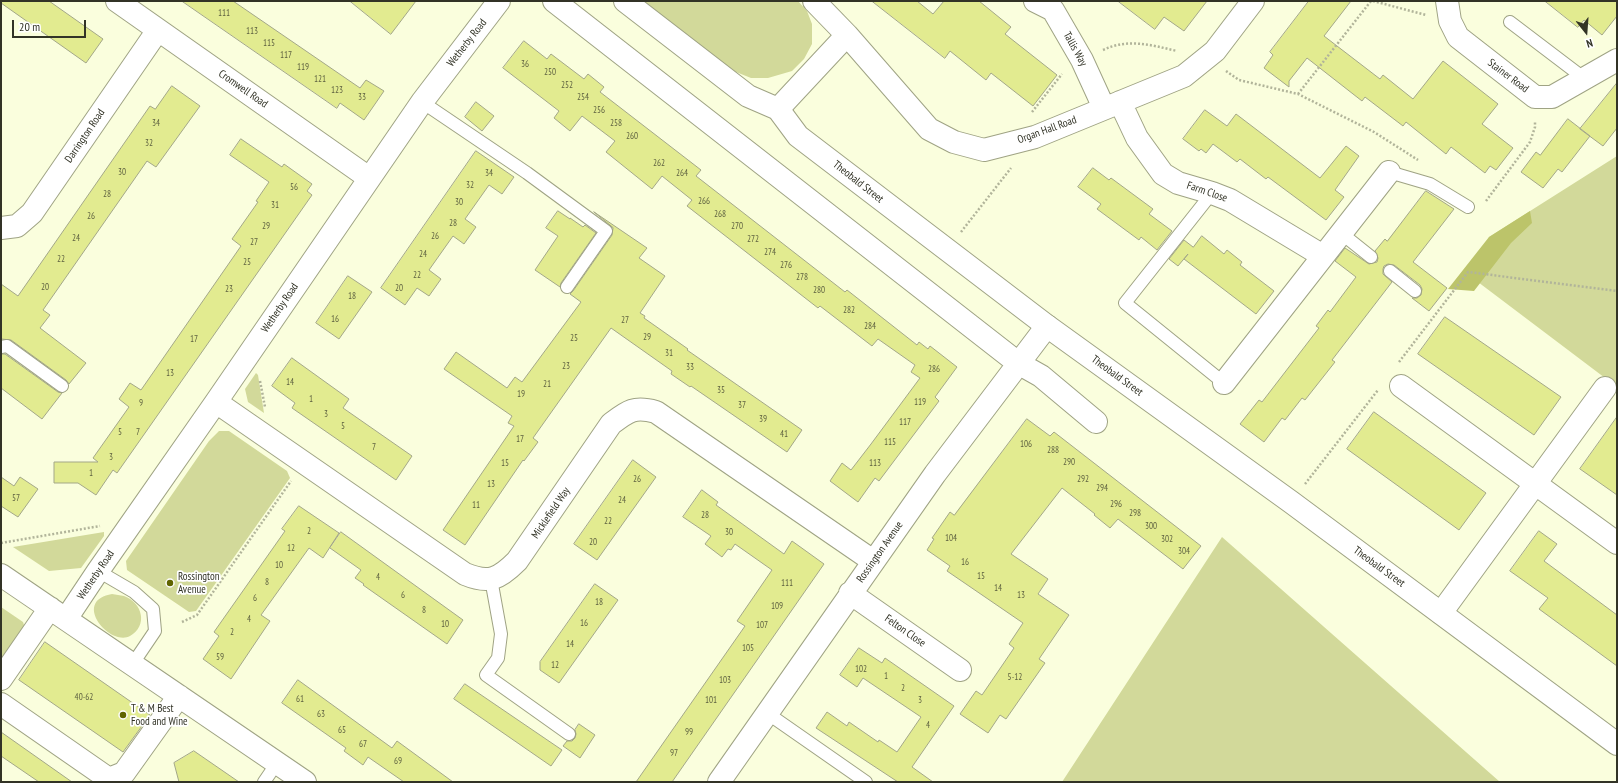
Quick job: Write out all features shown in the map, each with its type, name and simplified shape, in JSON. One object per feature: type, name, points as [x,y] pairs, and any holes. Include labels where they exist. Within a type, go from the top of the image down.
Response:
[{"type":"street","name":"Cromwell Road","points":[[117,1],[369,178]]},
{"type":"street","name":"Wetherby Road","points":[[1,679],[98,570],[216,402],[422,102],[499,1]]},
{"type":"street","points":[[554,1],[1018,363],[1041,376],[1096,422]]},
{"type":"street","points":[[625,1],[748,96],[778,109],[847,35]]},
{"type":"street","name":"Organ Hall Road","points":[[814,1],[847,35],[928,129],[954,142],[984,150],[1035,136],[1184,76],[1215,51],[1253,1]]},
{"type":"street","name":"Tallis Way","points":[[1049,4],[1082,60],[1112,105]]},
{"type":"street","name":"Stainer Road","points":[[1448,11],[1458,37],[1535,97],[1552,97],[1617,60]]},
{"type":"street","name":"Darrington Road","points":[[1,228],[17,226],[32,213],[158,30]]},
{"type":"street","name":"Farm Close","points":[[1112,105],[1163,174],[1178,183],[1212,192],[1230,200],[1323,256]]},
{"type":"street","name":"Theobald Street","points":[[778,109],[798,136],[1047,326],[1441,613],[1617,744]]},
{"type":"street","points":[[1224,383],[1389,172]]},
{"type":"street","name":"Rossington Avenue","points":[[719,782],[873,560],[935,474],[1047,326]]},
{"type":"street","points":[[1401,386],[1617,543]]},
{"type":"street","points":[[1441,613],[1605,388]]},
{"type":"street","points":[[216,402],[465,574],[477,579],[491,579]]},
{"type":"street","name":"Micklefield Way","points":[[491,579],[505,573],[517,561],[611,424],[626,413],[643,408],[656,412],[873,560]]},
{"type":"street","points":[[1,575],[305,782]]},
{"type":"street","name":"Felton Close","points":[[850,593],[960,670]]},
{"type":"street","points":[[1,704],[109,780],[124,773],[179,696]]},
{"type":"lane","points":[[1510,22],[1585,79]]},
{"type":"lane","points":[[422,102],[527,173],[606,231],[567,287]]},
{"type":"lane","points":[[1389,172],[1430,184],[1468,207]]},
{"type":"lane","points":[[1212,192],[1124,303],[1224,383]]},
{"type":"lane","points":[[1341,233],[1371,257]]},
{"type":"lane","points":[[1390,271],[1415,291]]},
{"type":"lane","points":[[1,347],[7,346],[62,386]]},
{"type":"lane","points":[[98,570],[134,592],[153,609],[155,631],[132,665]]},
{"type":"lane","points":[[491,579],[501,634],[498,658],[486,675],[569,734]]},
{"type":"lane","points":[[767,714],[866,782]]},
{"type":"lane","points":[[264,782],[277,763]]},
{"type":"path","points":[[1298,94],[1372,1],[1448,11]]},
{"type":"path","points":[[947,250],[1035,136],[1030,114],[1067,68],[1114,45],[1144,43],[1206,59],[1239,80],[1298,94],[1374,132],[1420,161]]},
{"type":"path","points":[[1479,198],[1486,202],[1530,142],[1535,127],[1535,97]]},
{"type":"path","points":[[1468,272],[1617,291]]},
{"type":"path","points":[[258,374],[266,412]]},
{"type":"path","points":[[182,622],[197,615],[303,462]]},
{"type":"path","points":[[1,544],[101,526]]},
{"type":"green space","points":[[643,1],[798,1],[807,11],[812,24],[812,44],[804,59],[792,71],[768,78],[751,78],[731,70]]},
{"type":"green space","points":[[1617,156],[1617,387],[1474,279],[1489,237]]},
{"type":"green space","points":[[1530,211],[1532,223],[1511,243],[1474,291],[1448,289],[1489,237]]},
{"type":"green space","points":[[256,373],[258,375],[264,413],[248,402],[245,389]]},
{"type":"green space","points":[[219,431],[229,431],[287,471],[290,478],[196,611],[189,612],[127,570],[126,561],[209,441]]},
{"type":"green space","points":[[104,532],[104,536],[81,568],[49,571],[13,547]]},
{"type":"green space","points":[[1222,537],[1500,782],[1062,782]]},
{"type":"green space","points":[[112,594],[124,596],[130,599],[139,609],[141,621],[139,627],[136,632],[130,636],[122,638],[113,635],[98,622],[94,613],[95,605],[100,598]]},
{"type":"green space","points":[[1,607],[23,622],[25,628],[1,662]]},
{"type":"building","points":[[1,1],[49,1],[103,39],[86,63],[1,3]]},
{"type":"building","points":[[182,1],[233,1],[360,88],[366,80],[384,91],[364,120],[340,103],[337,108]]},
{"type":"building","points":[[350,1],[416,1],[391,34]]},
{"type":"building","points":[[872,1],[917,1],[933,14],[944,1],[979,1],[1011,27],[1005,34],[1057,75],[1033,106],[991,73],[986,80],[950,51],[945,58]]},
{"type":"building","points":[[1118,1],[1207,1],[1184,31],[1164,17],[1155,29]]},
{"type":"building","points":[[1309,1],[1351,1],[1324,36],[1380,79],[1383,75],[1413,99],[1443,61],[1498,104],[1482,124],[1513,148],[1496,170],[1490,166],[1485,173],[1451,147],[1446,154],[1406,122],[1403,126],[1365,97],[1362,101],[1307,58],[1289,81],[1289,87],[1264,68],[1273,55],[1270,52]]},
{"type":"building","points":[[1545,1],[1617,1],[1617,16],[1602,35],[1584,20],[1578,27]]},
{"type":"building","points":[[524,41],[547,59],[551,54],[584,79],[588,74],[604,87],[600,92],[701,170],[696,176],[845,292],[847,290],[917,345],[919,342],[928,349],[930,346],[957,367],[935,397],[939,401],[879,481],[875,478],[858,502],[830,481],[842,463],[851,470],[920,378],[911,372],[915,365],[878,339],[872,346],[820,306],[818,308],[687,206],[692,200],[662,176],[652,189],[606,152],[615,141],[582,116],[570,131],[554,118],[559,111],[503,68]]},
{"type":"building","points":[[1617,83],[1617,128],[1603,146],[1580,129]]},
{"type":"building","points":[[172,86],[200,106],[156,167],[147,161],[43,310],[50,315],[40,328],[86,363],[69,384],[66,380],[11,340],[1,339],[1,284],[18,296],[150,106],[155,109]]},
{"type":"building","points":[[476,102],[494,116],[482,131],[465,117]]},
{"type":"building","points":[[1205,110],[1227,126],[1236,114],[1320,178],[1346,146],[1359,156],[1335,190],[1344,197],[1326,220],[1268,177],[1266,179],[1240,159],[1237,162],[1213,144],[1206,153],[1201,149],[1199,151],[1183,139]]},
{"type":"building","points":[[1568,119],[1590,136],[1562,172],[1558,169],[1543,188],[1521,172],[1536,152],[1540,155]]},
{"type":"building","points":[[241,139],[282,167],[284,164],[312,184],[307,191],[312,195],[117,473],[113,470],[96,495],[78,483],[54,483],[54,462],[98,462],[93,458],[129,407],[119,399],[130,383],[141,390],[241,246],[232,239],[258,202],[256,201],[269,182],[230,155]]},
{"type":"building","points":[[476,151],[514,177],[502,194],[489,185],[465,219],[476,227],[464,244],[453,236],[429,270],[441,279],[429,296],[417,288],[405,305],[381,288]]},
{"type":"building","points":[[1093,168],[1109,180],[1111,178],[1153,209],[1149,214],[1172,231],[1157,250],[1141,237],[1139,240],[1097,209],[1101,204],[1078,187]]},
{"type":"building","points":[[1426,191],[1454,209],[1413,262],[1447,288],[1429,311],[1412,298],[1417,298],[1421,295],[1422,289],[1420,285],[1394,265],[1388,264],[1384,266],[1383,274],[1392,282],[1332,360],[1335,362],[1305,400],[1302,398],[1285,420],[1282,418],[1264,442],[1240,424],[1259,400],[1262,402],[1319,328],[1316,326],[1328,310],[1330,312],[1356,277],[1335,261],[1345,248],[1369,264],[1377,262],[1378,258],[1375,251],[1385,239],[1387,241]]},
{"type":"building","points":[[558,211],[583,227],[585,225],[596,233],[561,283],[560,287],[535,270],[558,236],[546,228]]},
{"type":"building","points":[[594,212],[647,248],[639,258],[665,276],[640,313],[645,316],[644,318],[688,349],[687,350],[802,430],[787,452],[691,386],[690,387],[671,374],[672,371],[611,328],[533,438],[538,442],[524,461],[523,460],[465,545],[443,530],[514,426],[508,423],[512,416],[444,369],[456,352],[507,388],[515,377],[522,382],[581,302],[570,294],[612,235],[613,228]]},
{"type":"building","points":[[1202,236],[1224,254],[1227,250],[1242,262],[1240,265],[1274,291],[1256,314],[1184,259],[1188,254],[1178,266],[1169,259],[1184,240],[1193,247]]},
{"type":"building","points":[[348,276],[372,292],[339,339],[316,323]]},
{"type":"building","points":[[1445,317],[1561,397],[1534,435],[1418,354]]},
{"type":"building","points":[[1,354],[5,354],[58,392],[62,393],[42,419],[1,388]]},
{"type":"building","points":[[292,358],[349,399],[343,408],[412,456],[396,480],[292,408],[295,403],[272,386]]},
{"type":"building","points":[[1374,412],[1486,493],[1459,530],[1347,449]]},
{"type":"building","points":[[1617,417],[1617,495],[1580,469]]},
{"type":"building","points":[[1027,419],[1050,436],[1054,432],[1201,546],[1183,569],[1118,519],[1110,528],[1062,488],[1011,554],[1048,579],[1038,594],[1069,615],[1039,659],[1045,663],[1006,719],[1000,715],[988,733],[960,714],[976,691],[982,695],[1014,648],[1009,644],[1023,623],[947,571],[950,566],[927,550],[934,539],[932,538],[950,512],[954,515]]},
{"type":"building","points":[[633,460],[656,477],[597,560],[574,544]]},
{"type":"building","points":[[1,477],[14,486],[20,477],[38,489],[18,517],[1,506]]},
{"type":"building","points":[[702,490],[718,502],[716,505],[784,554],[792,541],[824,564],[672,782],[636,782],[745,626],[737,621],[772,570],[735,544],[731,550],[728,549],[722,557],[705,544],[711,536],[683,517]]},
{"type":"building","points":[[299,506],[339,533],[323,558],[309,548],[261,615],[270,621],[231,679],[203,659],[219,636],[214,632],[285,531],[282,529]]},
{"type":"building","points":[[1539,531],[1557,544],[1544,561],[1617,615],[1617,666],[1539,609],[1548,598],[1510,571]]},
{"type":"building","points":[[341,532],[463,620],[447,644],[355,578],[361,570],[330,548]]},
{"type":"building","points":[[595,584],[618,600],[559,683],[540,670],[540,662]]},
{"type":"building","points":[[45,642],[150,715],[123,752],[19,680]]},
{"type":"building","points":[[859,648],[882,663],[885,658],[954,706],[912,767],[933,782],[898,782],[816,728],[827,712],[847,726],[849,722],[878,742],[879,740],[897,752],[921,717],[863,678],[857,687],[840,675]]},
{"type":"building","points":[[298,680],[392,748],[397,741],[453,782],[404,782],[368,757],[363,765],[344,751],[346,748],[282,703]]},
{"type":"building","points":[[465,684],[562,750],[551,766],[454,699]]},
{"type":"building","points":[[579,724],[595,735],[580,758],[563,746],[567,741],[572,741],[575,738],[575,730]]},
{"type":"building","points":[[1,732],[72,782],[39,782],[1,756]]},
{"type":"building","points":[[194,751],[239,782],[179,782],[174,763]]},
{"type":"place","name":"Rossington Avenue","points":[[170,583]]},
{"type":"place","name":"T & M Best Food and Wine","points":[[123,715]]}]
